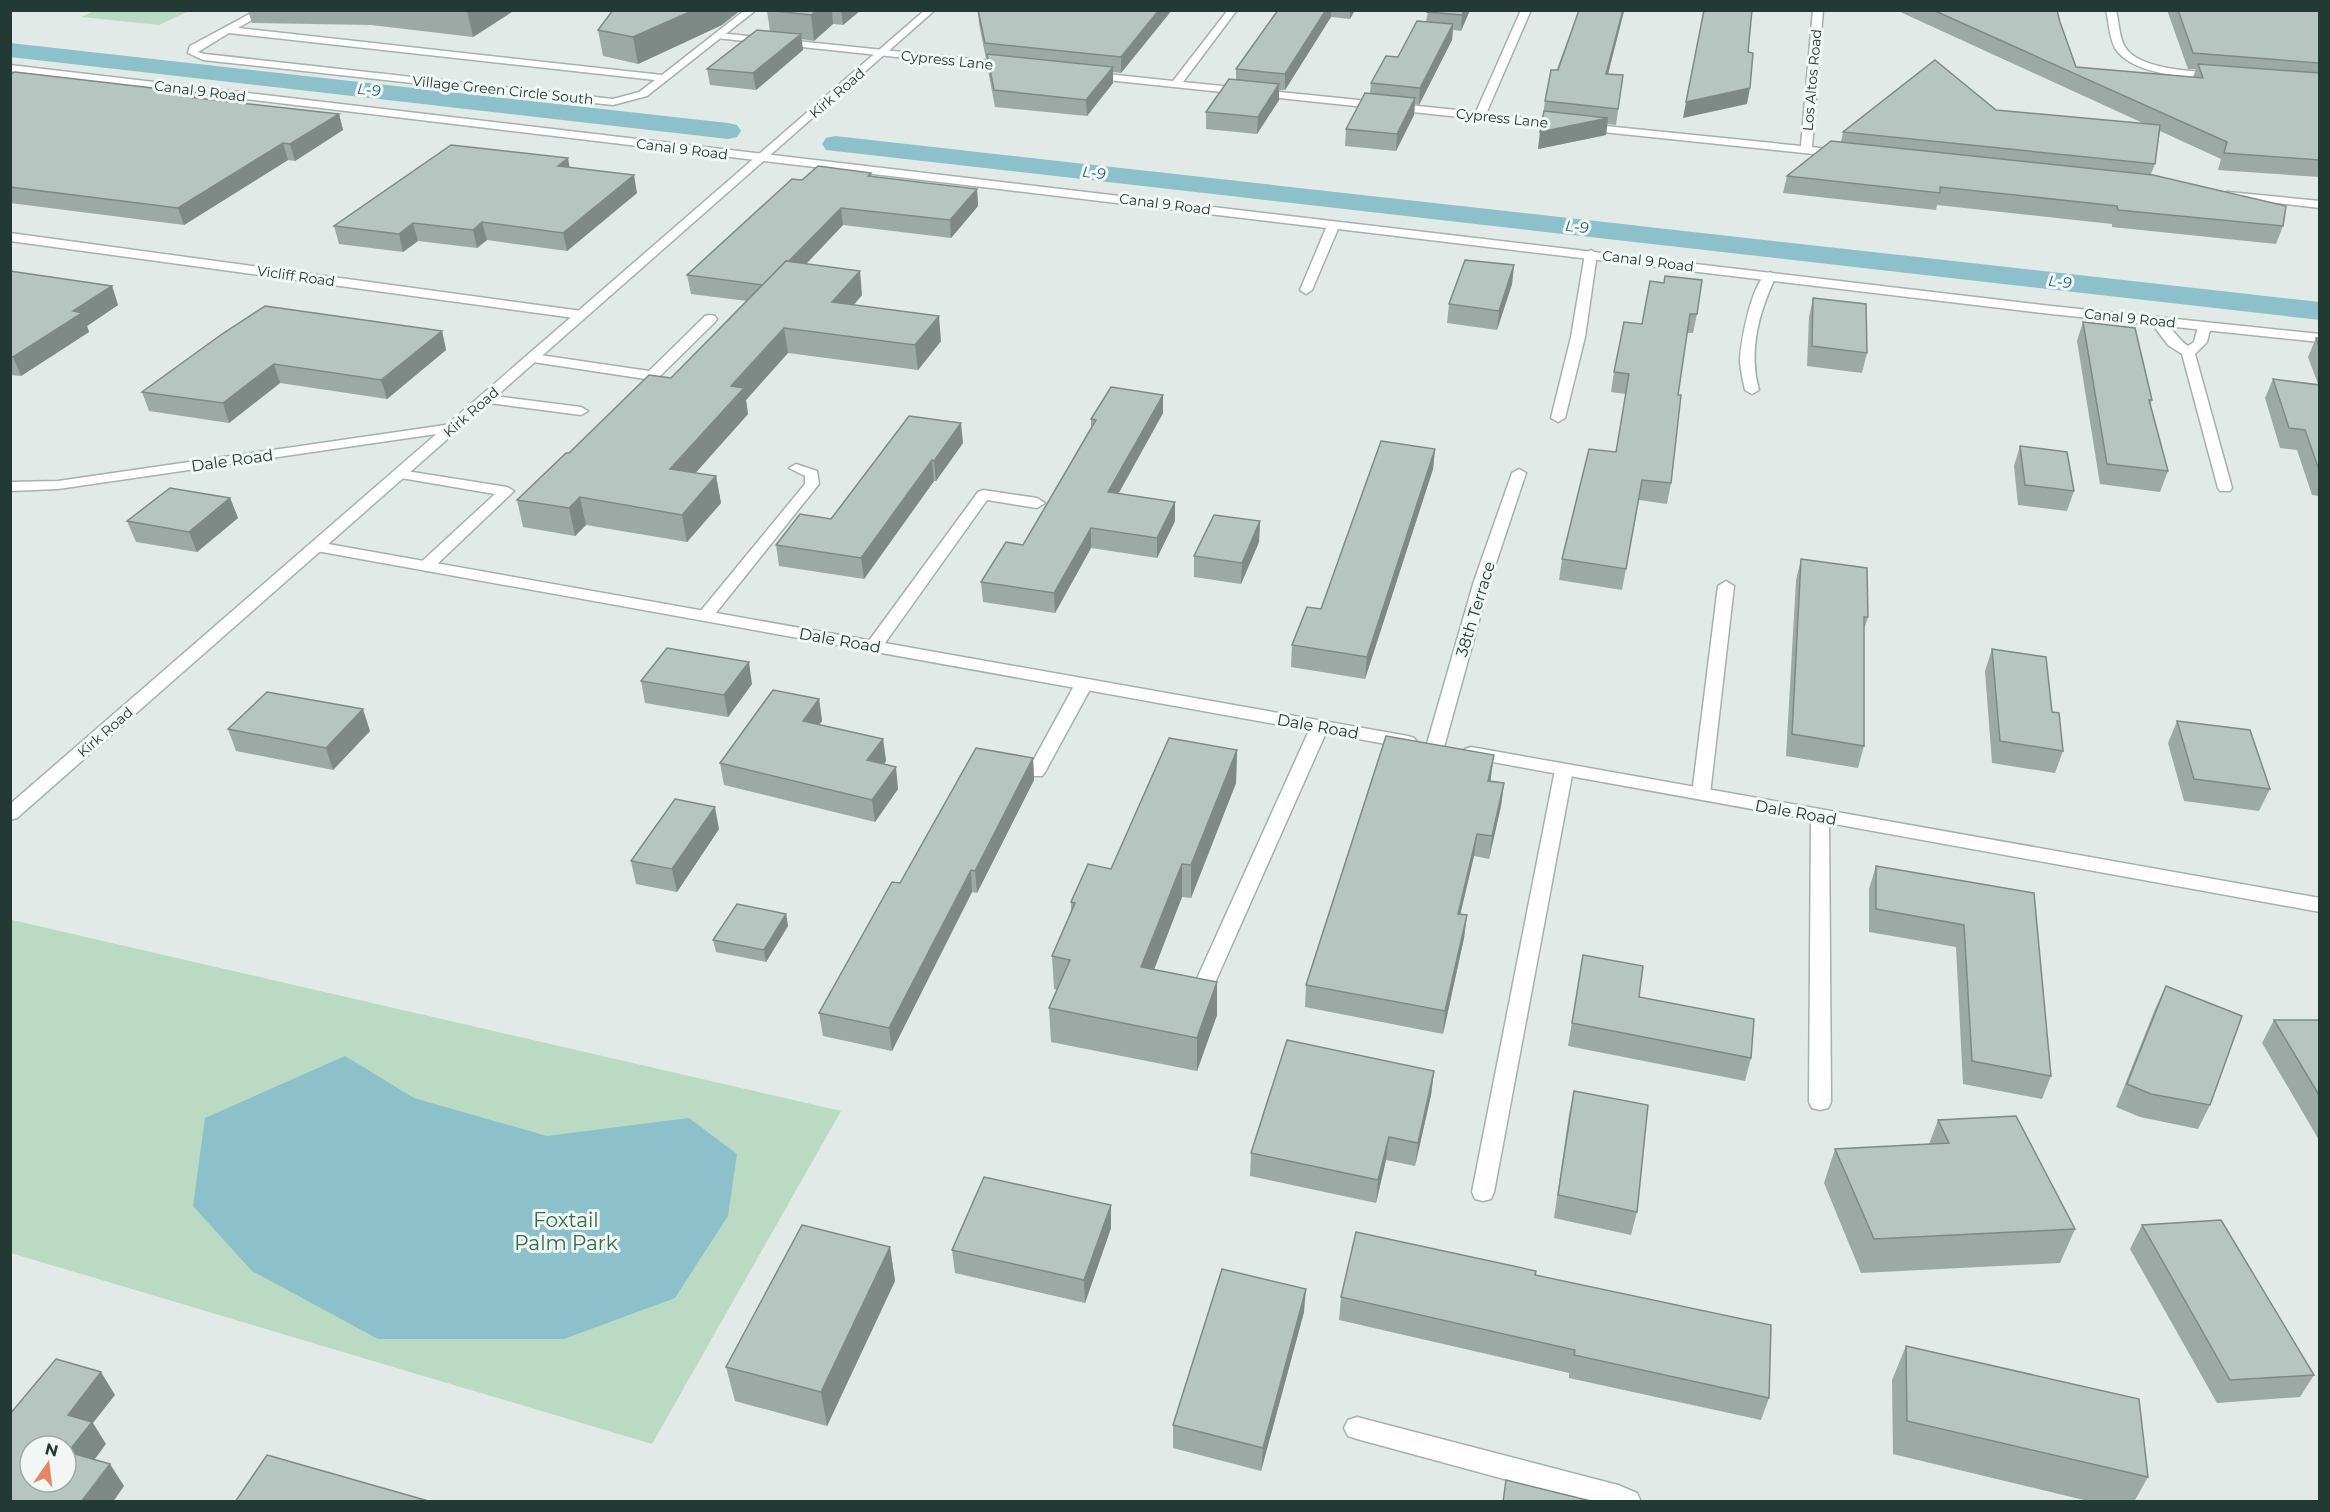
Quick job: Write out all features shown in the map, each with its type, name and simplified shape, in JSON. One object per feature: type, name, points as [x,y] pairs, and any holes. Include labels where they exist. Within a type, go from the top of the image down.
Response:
[{"type":"street","points":[[228,30],[266,10]]},
{"type":"street","name":"Village Green Circle South","points":[[228,30],[194,48],[193,53],[203,57],[613,102],[643,94],[752,10]]},
{"type":"street","name":"Kirk Road","points":[[10,814],[931,10]]},
{"type":"street","points":[[1176,84],[1233,10]]},
{"type":"street","points":[[1480,116],[1526,10]]},
{"type":"street","name":"Los Altos Road","points":[[1806,150],[1818,10]]},
{"type":"street","points":[[2111,10],[2120,48],[2134,60],[2166,70],[2230,77]]},
{"type":"street","points":[[228,30],[664,78]]},
{"type":"street","name":"Cypress Lane","points":[[719,36],[1023,68]]},
{"type":"street","name":"Canal 9 Road","points":[[10,68],[1770,276],[2319,338]]},
{"type":"street","name":"Cypress Lane","points":[[1070,73],[1853,155]]},
{"type":"street","points":[[2214,194],[2319,205]]},
{"type":"street","points":[[1306,290],[1334,224]]},
{"type":"street","name":"Vicliff Road","points":[[10,237],[582,315]]},
{"type":"street","points":[[1558,418],[1578,338],[1591,254]]},
{"type":"street","points":[[1752,390],[1748,379],[1748,357],[1753,314],[1770,276]]},
{"type":"street","points":[[533,358],[652,376],[710,319]]},
{"type":"street","points":[[2157,321],[2173,342],[2188,351],[2224,488]]},
{"type":"street","points":[[2188,351],[2200,344],[2204,326]]},
{"type":"street","points":[[487,399],[581,411]]},
{"type":"street","name":"Dale Road","points":[[10,487],[58,485],[452,428]]},
{"type":"street","points":[[705,616],[812,484],[812,474],[796,468]]},
{"type":"street","name":"38th Terrace","points":[[1447,749],[1482,581],[1519,473]]},
{"type":"street","points":[[400,474],[507,491],[426,566]]},
{"type":"street","points":[[873,646],[983,495],[1037,503]]},
{"type":"street","name":"Dale Road","points":[[317,547],[2319,905]]},
{"type":"street","points":[[1701,794],[1726,586]]},
{"type":"street","points":[[1036,772],[1084,684]]},
{"type":"street","points":[[1200,994],[1320,726]]},
{"type":"street","points":[[1483,1192],[1564,770]]},
{"type":"street","points":[[1820,816],[1820,1102]]},
{"type":"street","points":[[1357,1428],[1618,1497],[1628,1502]]},
{"type":"green space","points":[[94,11],[189,11],[159,25],[81,17]]},
{"type":"green space","name":"Foxtail Palm Park","points":[[12,920],[841,1111],[652,1444],[11,1253]]},
{"type":"water","points":[[345,1056],[414,1098],[547,1136],[689,1118],[737,1154],[728,1216],[675,1298],[564,1339],[378,1339],[252,1271],[193,1206],[205,1118]]},
{"type":"building","points":[[613,10],[694,10],[633,37],[598,30]]},
{"type":"building","points":[[767,10],[817,10],[811,15]]},
{"type":"building","points":[[978,10],[1159,10],[1121,57],[985,43]]},
{"type":"building","points":[[1278,10],[1326,10],[1285,74],[1236,69]]},
{"type":"building","points":[[1428,10],[1465,10],[1462,15],[1427,12]]},
{"type":"building","points":[[1579,10],[1623,10],[1606,74],[1623,75],[1618,109],[1545,101],[1551,70],[1558,70]]},
{"type":"building","points":[[1704,10],[1752,10],[1748,52],[1753,53],[1750,88],[1686,102]]},
{"type":"building","points":[[1933,10],[2057,10],[2076,67],[2203,78],[2198,64],[2319,73],[2319,160],[2224,153],[2227,142]]},
{"type":"building","points":[[2178,10],[2319,10],[2319,63],[2193,53]]},
{"type":"building","points":[[1417,21],[1453,24],[1420,88],[1371,83],[1386,56],[1398,57]]},
{"type":"building","points":[[757,30],[801,34],[753,73],[707,69]]},
{"type":"building","points":[[987,54],[1113,67],[1086,100],[994,90]]},
{"type":"building","points":[[1935,60],[1996,110],[2160,125],[2155,164],[1843,132]]},
{"type":"building","points":[[15,72],[196,93],[188,97],[339,114],[290,144],[283,143],[178,208],[10,187],[10,74]]},
{"type":"building","points":[[1229,79],[1279,84],[1258,117],[1206,112]]},
{"type":"building","points":[[1365,93],[1415,98],[1397,134],[1346,129]]},
{"type":"building","points":[[1544,111],[1608,118],[1540,132]]},
{"type":"building","points":[[1831,141],[2153,175],[2286,206],[2283,226],[2118,210],[2117,206],[1940,187],[1940,193],[1787,176]]},
{"type":"building","points":[[451,145],[568,158],[558,166],[634,175],[563,233],[482,222],[473,230],[413,223],[399,234],[334,226]]},
{"type":"building","points":[[818,166],[871,173],[868,176],[977,189],[950,220],[841,208],[763,285],[687,275],[792,179],[802,180]]},
{"type":"building","points":[[1465,260],[1514,265],[1499,311],[1449,304]]},
{"type":"building","points":[[786,261],[860,271],[832,302],[939,316],[915,345],[784,328],[731,386],[744,388],[670,469],[716,476],[682,515],[580,497],[569,508],[517,500],[649,375],[671,378]]},
{"type":"building","points":[[10,271],[112,286],[73,311],[82,313],[13,357],[10,356]]},
{"type":"building","points":[[1665,276],[1702,280],[1697,314],[1690,314],[1678,395],[1681,395],[1671,483],[1642,480],[1626,569],[1562,559],[1589,449],[1616,452],[1629,374],[1614,372],[1624,322],[1642,324],[1650,281],[1664,283]]},
{"type":"building","points":[[1813,298],[1866,304],[1867,353],[1812,346]]},
{"type":"building","points":[[265,306],[442,331],[381,380],[274,364],[223,403],[142,392]]},
{"type":"building","points":[[2083,322],[2135,328],[2152,400],[2149,400],[2168,471],[2107,464]]},
{"type":"building","points":[[2273,379],[2319,385],[2319,470],[2305,430],[2289,428]]},
{"type":"building","points":[[1111,387],[1163,395],[1108,492],[1175,502],[1157,538],[1091,528],[1054,593],[981,582],[1006,542],[1023,545],[1096,420],[1091,419]]},
{"type":"building","points":[[909,416],[961,423],[861,558],[776,545],[800,514],[831,519]]},
{"type":"building","points":[[1381,441],[1435,449],[1367,657],[1292,645],[1307,607],[1321,609]]},
{"type":"building","points":[[2020,446],[2067,452],[2074,491],[2025,485]]},
{"type":"building","points":[[170,488],[230,498],[189,532],[127,521]]},
{"type":"building","points":[[1214,515],[1260,521],[1242,563],[1194,556]]},
{"type":"building","points":[[1801,559],[1867,568],[1868,617],[1864,617],[1864,746],[1792,734]]},
{"type":"building","points":[[667,648],[749,662],[724,695],[641,681]]},
{"type":"building","points":[[1992,649],[2046,657],[2052,712],[2059,713],[2063,751],[2000,741]]},
{"type":"building","points":[[773,690],[819,699],[803,721],[883,739],[867,760],[896,767],[872,800],[720,763]]},
{"type":"building","points":[[267,692],[363,709],[326,748],[228,729]]},
{"type":"building","points":[[2177,721],[2250,730],[2270,789],[2194,779]]},
{"type":"building","points":[[1386,736],[1494,755],[1488,781],[1504,783],[1492,836],[1477,834],[1458,914],[1467,915],[1445,1011],[1306,985]]},
{"type":"building","points":[[1169,738],[1237,750],[1191,865],[1182,864],[1141,967],[1217,982],[1197,1038],[1049,1008],[1070,960],[1052,956],[1075,903],[1071,902],[1088,864],[1111,869]]},
{"type":"building","points":[[976,748],[1033,758],[975,871],[971,870],[889,1028],[819,1013],[892,882],[900,883]]},
{"type":"building","points":[[675,799],[715,807],[672,869],[631,861]]},
{"type":"building","points":[[1876,866],[2034,893],[2051,1076],[1972,1061],[1964,925],[1876,909]]},
{"type":"building","points":[[737,904],[786,914],[764,950],[713,940]]},
{"type":"building","points":[[1583,955],[1643,966],[1639,997],[1754,1019],[1751,1058],[1572,1023]]},
{"type":"building","points":[[2166,986],[2242,1016],[2210,1105],[2151,1094],[2127,1084]]},
{"type":"building","points":[[2274,1020],[2319,1020],[2319,1095]]},
{"type":"building","points":[[1287,1040],[1434,1071],[1418,1143],[1389,1137],[1378,1180],[1251,1153]]},
{"type":"building","points":[[1574,1091],[1648,1105],[1637,1212],[1558,1195]]},
{"type":"building","points":[[2016,1116],[2075,1229],[1874,1239],[1835,1149],[1949,1143],[1938,1120]]},
{"type":"building","points":[[984,1177],[1111,1205],[1084,1280],[952,1250]]},
{"type":"building","points":[[2221,1220],[2314,1375],[2230,1380],[2142,1225]]},
{"type":"building","points":[[802,1225],[890,1247],[821,1392],[726,1367]]},
{"type":"building","points":[[1356,1232],[1536,1271],[1535,1275],[1771,1325],[1769,1398],[1574,1355],[1575,1350],[1341,1297]]},
{"type":"building","points":[[1222,1269],[1306,1289],[1263,1448],[1173,1425]]},
{"type":"building","points":[[1906,1346],[2139,1399],[2148,1477],[1907,1421]]},
{"type":"building","points":[[56,1359],[101,1372],[68,1415],[92,1422],[78,1440],[78,1434],[18,1434],[18,1494],[78,1494],[78,1455],[110,1464],[81,1502],[10,1502],[10,1414]]},
{"type":"building","points":[[267,1455],[432,1502],[235,1502]]},
{"type":"building","points":[[1506,1480],[1595,1502],[1503,1502]]},
{"type":"waterway","name":"L-9","points":[[10,50],[728,131]]},
{"type":"waterway","name":"L-9","points":[[835,144],[2320,311]]}]
